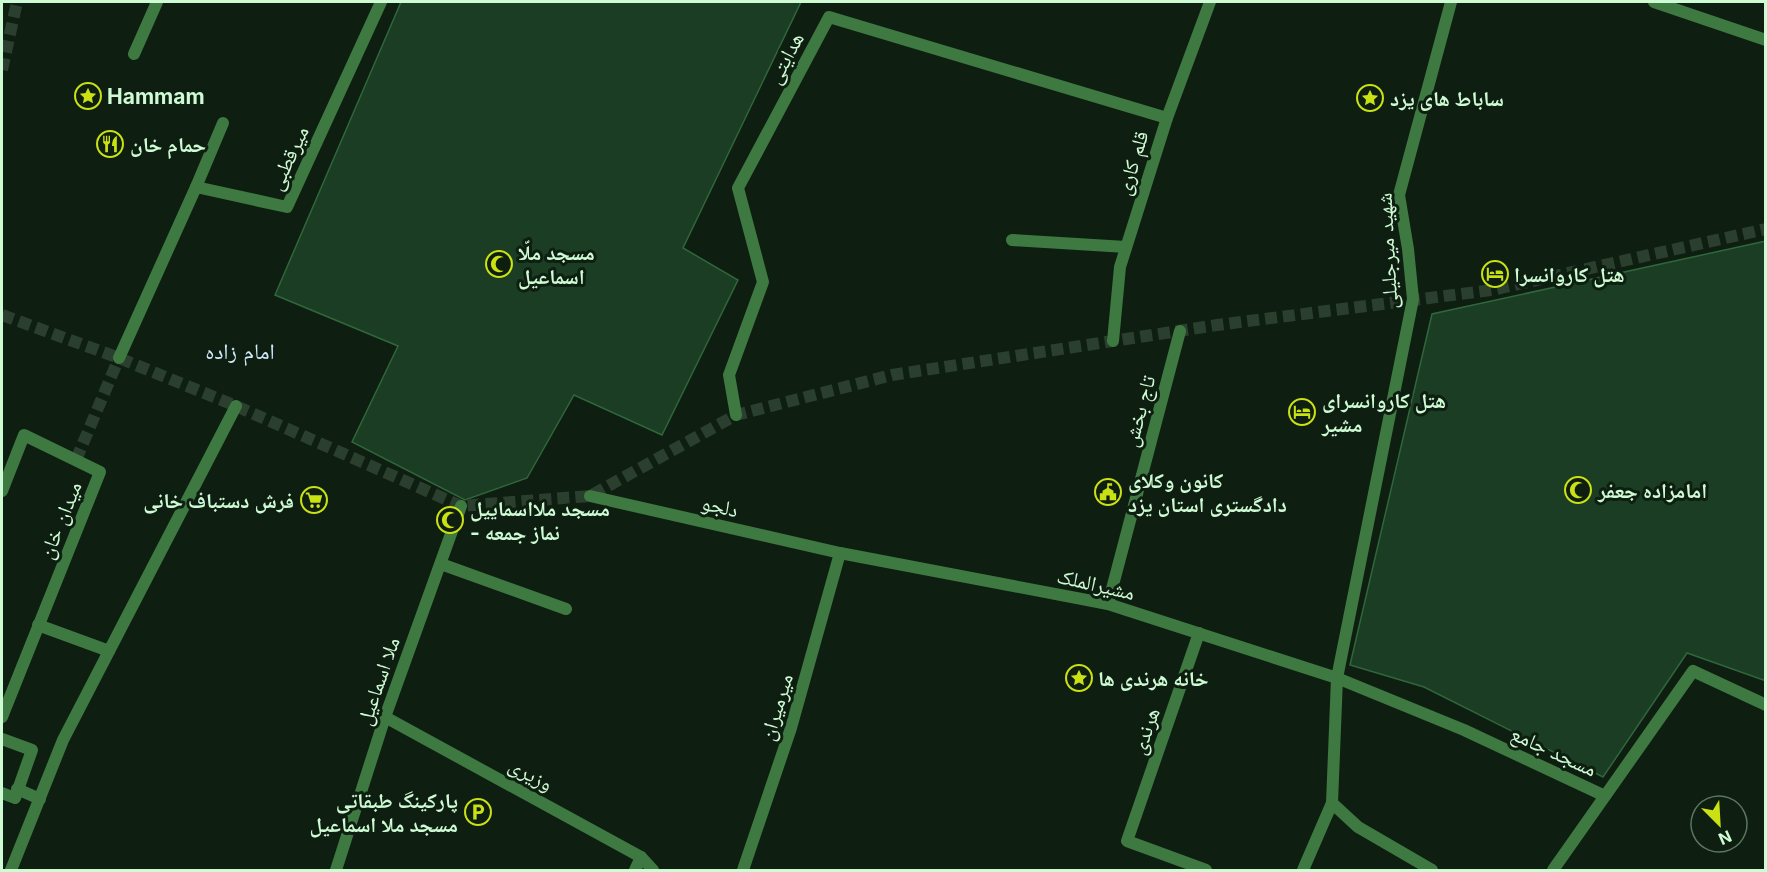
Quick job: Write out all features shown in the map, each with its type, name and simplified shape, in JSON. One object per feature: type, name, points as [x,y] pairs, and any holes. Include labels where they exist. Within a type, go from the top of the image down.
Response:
[{"type":"street","points":[[134,54],[157,2]]},
{"type":"street","name":"میرقطبی","points":[[196,187],[287,207],[381,2]]},
{"type":"street","name":"قلم کاری","points":[[1113,341],[1120,267],[1167,118],[1210,2]]},
{"type":"street","name":"شهید میرجلیلی","points":[[1332,803],[1337,678],[1413,299],[1400,195],[1451,2]]},
{"type":"street","points":[[1654,2],[1766,40]]},
{"type":"street","name":"هدایتی","points":[[736,415],[729,375],[763,282],[738,188],[829,17],[1167,118]]},
{"type":"street","points":[[119,358],[223,123]]},
{"type":"street","points":[[1012,240],[1126,247]]},
{"type":"street","name":"تاج بخش","points":[[1108,604],[1180,331]]},
{"type":"street","points":[[11,870],[63,740],[236,406]]},
{"type":"street","name":"میدان خان","points":[[2,491],[24,435],[100,472],[2,717]]},
{"type":"street","name":"دلجو","points":[[591,496],[840,553]]},
{"type":"street","name":"ملا اسماعیل","points":[[336,870],[385,717],[461,506]]},
{"type":"street","name":"مشیرالملک","points":[[840,553],[1108,604],[1337,678]]},
{"type":"street","name":"میرمیران","points":[[743,870],[791,728],[840,553]]},
{"type":"street","points":[[441,564],[566,609]]},
{"type":"street","points":[[38,625],[109,651]]},
{"type":"street","name":"هرندی","points":[[1199,633],[1127,841],[1206,870]]},
{"type":"street","name":"مسجد جامع","points":[[1337,678],[1464,730],[1605,796],[1693,670],[1766,705]]},
{"type":"street","name":"وزیری","points":[[385,717],[641,857],[653,870]]},
{"type":"street","points":[[2,738],[32,750],[15,798],[2,794]]},
{"type":"street","points":[[17,789],[40,799]]},
{"type":"street","points":[[1553,870],[1605,796]]},
{"type":"street","points":[[1303,870],[1332,803],[1358,827],[1432,870]]},
{"type":"street","points":[[634,870],[641,857]]},
{"type":"building","name":"مسجد ملّا اسماعیل","points":[[401,2],[801,2],[683,248],[738,280],[662,435],[574,395],[527,478],[465,500],[352,442],[398,346],[275,295]]},
{"type":"building","name":"امامزاده جعفر","points":[[1766,241],[1766,681],[1687,653],[1603,777],[1424,687],[1350,665],[1432,314]]},
{"type":"tunnel","points":[[2,70],[17,2]]},
{"type":"tunnel","points":[[2,315],[119,358],[236,406],[461,506],[590,496],[736,415],[892,375],[1217,325],[1492,290],[1766,229]]},
{"type":"tunnel","points":[[76,460],[119,358]]},
{"type":"place","name":"Hammam","points":[[88,96]]},
{"type":"place","name":"ساباط های یزد","points":[[1370,98]]},
{"type":"place","name":"حمام خان","points":[[110,144]]},
{"type":"place","name":"مسجد ملّا اسماعیل","points":[[499,264]]},
{"type":"place","name":"هتل کاروانسرا","points":[[1495,274]]},
{"type":"place","name":"هتل کاروانسرای مشیر","points":[[1302,412]]},
{"type":"place","name":"امامزاده جعفر","points":[[1578,490]]},
{"type":"place","name":"کانون وکلای دادگستری استان یزد","points":[[1108,492]]},
{"type":"place","name":"فرش دستباف خانی","points":[[314,500]]},
{"type":"place","name":"مسجد ملااسماییل - نماز جمعه","points":[[450,520]]},
{"type":"place","name":"خانه هرندی ها","points":[[1079,678]]},
{"type":"place","name":"پارکینگ طبقاتی مسجد ملا اسماعیل","points":[[478,812]]},
{"type":"district","name":"امام زاده","points":[[240,351]]}]
